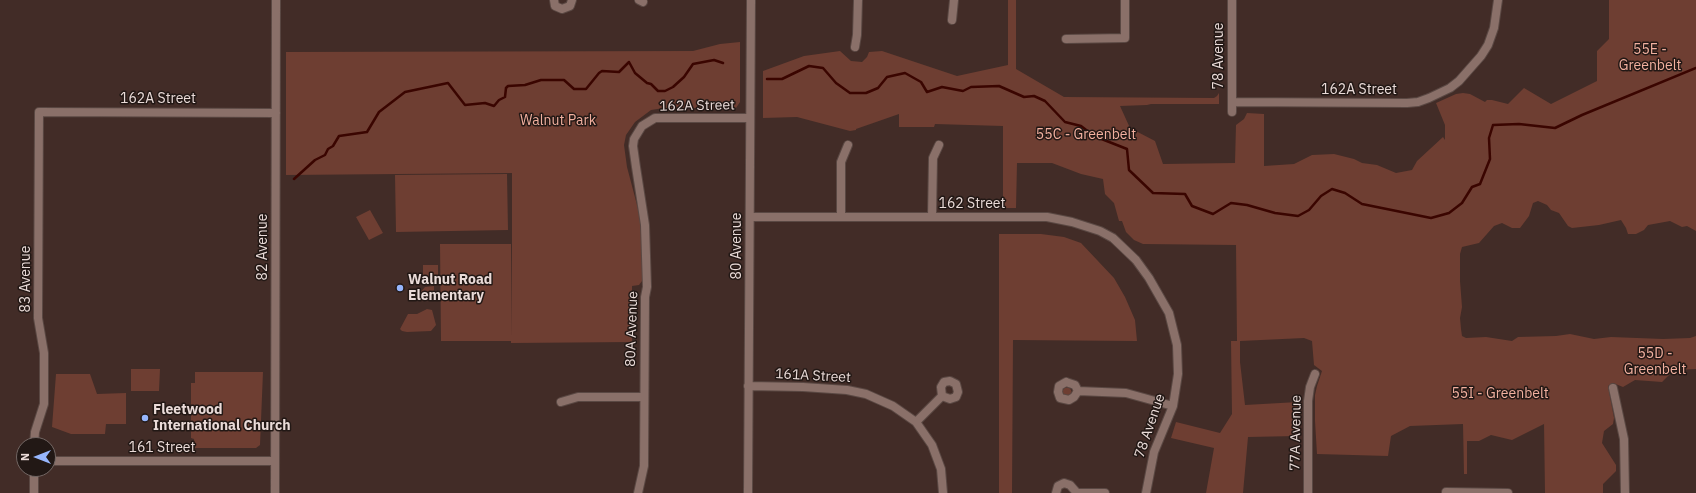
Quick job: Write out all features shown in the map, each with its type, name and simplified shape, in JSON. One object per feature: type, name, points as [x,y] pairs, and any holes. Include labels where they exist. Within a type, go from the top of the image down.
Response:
[{"type":"street","name":"82 Avenue","points":[[275,493],[276,0]]},
{"type":"street","points":[[554,0],[555,6],[562,9],[570,6],[572,0]]},
{"type":"street","name":"80 Avenue","points":[[748,493],[751,0]]},
{"type":"street","points":[[855,48],[858,0]]},
{"type":"street","points":[[952,20],[954,0]]},
{"type":"street","points":[[1066,39],[1124,38],[1125,0]]},
{"type":"street","name":"78 Avenue","points":[[1232,0],[1232,112]]},
{"type":"street","name":"162A Street","points":[[1232,102],[1418,102],[1450,88],[1474,66],[1485,51],[1492,33],[1497,16],[1498,0]]},
{"type":"street","name":"162A Street","points":[[39,112],[276,112]]},
{"type":"street","name":"83 Avenue","points":[[35,437],[44,404],[44,353],[38,318],[39,112]]},
{"type":"street","name":"162A Street","points":[[636,167],[633,146],[634,139],[642,126],[650,120],[662,117],[750,118]]},
{"type":"street","points":[[841,217],[841,162],[848,145]]},
{"type":"street","points":[[932,217],[933,158],[939,145]]},
{"type":"street","name":"80A Avenue","points":[[636,167],[645,233],[647,287],[645,297],[644,466],[638,493]]},
{"type":"street","name":"162 Street","points":[[750,217],[1047,217],[1072,222],[1094,229],[1113,238],[1136,260],[1161,298]]},
{"type":"street","name":"78 Avenue","points":[[1146,493],[1154,452],[1173,406],[1178,374],[1177,345],[1169,313],[1161,298]]},
{"type":"street","name":"77A Avenue","points":[[1308,493],[1308,401],[1310,386],[1315,374]]},
{"type":"street","name":"161A Street","points":[[748,386],[825,388],[856,392],[884,401],[916,422]]},
{"type":"street","points":[[1612,388],[1624,439],[1625,493]]},
{"type":"street","points":[[1078,391],[1126,393],[1173,406]]},
{"type":"street","points":[[942,396],[916,422],[935,452],[941,469],[943,493]]},
{"type":"street","points":[[561,402],[578,397],[644,397]]},
{"type":"street","name":"161 Street","points":[[56,461],[275,461]]},
{"type":"street","points":[[34,477],[34,493]]},
{"type":"street","points":[[1056,493],[1058,486],[1064,483],[1070,485],[1077,493],[1105,493]]},
{"type":"street","points":[[1446,492],[1508,493]]},
{"type":"green space","points":[[1008,0],[1016,0],[1016,69],[1064,97],[1214,98],[1219,93],[1219,104],[1151,104],[1120,106],[1130,128],[1155,141],[1163,164],[1235,163],[1236,125],[1244,119],[1247,113],[1264,114],[1264,166],[1294,164],[1312,155],[1334,154],[1354,159],[1362,163],[1377,165],[1396,173],[1412,170],[1417,161],[1443,137],[1445,140],[1445,125],[1436,103],[1456,94],[1463,93],[1470,94],[1485,102],[1487,100],[1492,100],[1508,104],[1524,88],[1551,104],[1597,81],[1597,51],[1609,39],[1609,0],[1696,0],[1696,231],[1687,226],[1682,227],[1670,221],[1648,225],[1644,230],[1636,234],[1628,234],[1621,220],[1599,225],[1572,228],[1568,226],[1559,213],[1551,210],[1547,205],[1538,201],[1533,203],[1529,216],[1520,228],[1512,228],[1502,223],[1494,226],[1479,243],[1462,247],[1460,254],[1462,307],[1460,318],[1462,336],[1466,338],[1486,337],[1512,341],[1518,337],[1570,334],[1594,339],[1611,337],[1663,339],[1690,338],[1696,336],[1696,369],[1674,370],[1662,382],[1635,380],[1623,387],[1613,383],[1608,386],[1614,418],[1613,424],[1604,431],[1602,443],[1616,465],[1616,471],[1603,484],[1603,493],[1545,493],[1544,422],[1544,424],[1512,440],[1491,435],[1479,441],[1467,441],[1467,474],[1464,474],[1463,424],[1410,426],[1391,436],[1388,456],[1317,454],[1315,395],[1322,371],[1314,365],[1312,341],[1304,338],[1240,341],[1240,362],[1245,405],[1298,402],[1297,436],[1248,437],[1243,493],[1206,493],[1214,448],[1171,438],[1176,422],[1220,433],[1232,414],[1231,341],[1237,341],[1236,245],[1143,244],[1134,240],[1126,232],[1122,221],[1119,221],[1114,203],[1105,194],[1103,179],[1081,174],[1052,163],[1017,163],[1016,208],[1003,208],[1003,126],[935,124],[934,127],[899,127],[899,114],[850,131],[797,117],[763,118],[763,71],[804,56],[840,51],[851,61],[862,62],[867,57],[869,52],[882,51],[957,76],[1008,65]]},
{"type":"green space","name":"Walnut Park","points":[[740,42],[740,102],[736,108],[664,108],[651,110],[635,122],[626,135],[624,145],[627,167],[642,224],[642,281],[639,285],[632,286],[632,342],[511,343],[511,341],[441,341],[440,244],[511,244],[512,338],[512,173],[286,175],[286,52],[693,51],[720,44]]},
{"type":"green space","points":[[507,174],[508,230],[396,232],[395,175]]},
{"type":"green space","points":[[370,210],[383,233],[369,240],[356,217]]},
{"type":"green space","points":[[999,234],[1041,234],[1064,237],[1081,243],[1114,278],[1125,297],[1135,320],[1137,341],[1013,340],[1012,493],[999,493]]},
{"type":"green space","points":[[423,265],[438,265],[438,284],[423,284]]},
{"type":"green space","points":[[434,286],[434,300],[419,301],[419,294],[425,287]]},
{"type":"green space","points":[[427,309],[432,310],[436,325],[431,331],[407,332],[400,329],[408,314],[417,314]]},
{"type":"green space","points":[[131,369],[160,369],[159,391],[131,391]]},
{"type":"green space","points":[[195,372],[263,372],[260,445],[256,448],[195,448],[194,439],[191,438],[191,383],[195,383]]},
{"type":"green space","points":[[56,374],[90,374],[97,394],[126,393],[126,424],[106,424],[105,434],[71,434],[52,427]]},
{"type":"green space","points":[[1067,387],[1072,392],[1067,397],[1062,392]]},
{"type":"waterway","points":[[294,179],[315,160],[325,155],[339,136],[367,132],[379,112],[405,92],[448,83],[465,105],[485,103],[494,106],[499,100],[505,97],[506,88],[508,86],[525,85],[541,80],[564,80],[574,89],[586,89],[602,71],[619,72],[629,62],[635,73],[647,83],[651,84],[658,91],[665,91],[673,87],[684,77],[693,64],[714,60],[723,63]]},
{"type":"waterway","points":[[767,79],[782,79],[809,66],[823,68],[836,83],[850,93],[866,93],[878,88],[887,77],[905,73],[921,82],[927,92],[942,87],[963,91],[971,87],[999,86],[1024,97],[1034,96],[1045,101],[1065,122],[1081,126],[1094,136],[1127,149],[1129,170],[1153,193],[1185,194],[1192,206],[1213,214],[1231,203],[1247,205],[1275,213],[1298,216],[1309,210],[1321,196],[1332,189],[1345,193],[1362,204],[1431,218],[1449,213],[1462,203],[1472,187],[1480,184],[1490,159],[1489,138],[1493,125],[1519,124],[1555,128],[1582,115],[1696,68]]},
{"type":"place","name":"Walnut Road Elementary","points":[[400,288]]},
{"type":"place","name":"Fleetwood International Church","points":[[145,418]]},
{"type":"park label","name":"55E - Greenbelt","points":[[1650,58]]},
{"type":"park label","name":"55C - Greenbelt","points":[[1086,135]]},
{"type":"park label","name":"55D - Greenbelt","points":[[1655,362]]},
{"type":"park label","name":"55I - Greenbelt","points":[[1500,394]]}]
